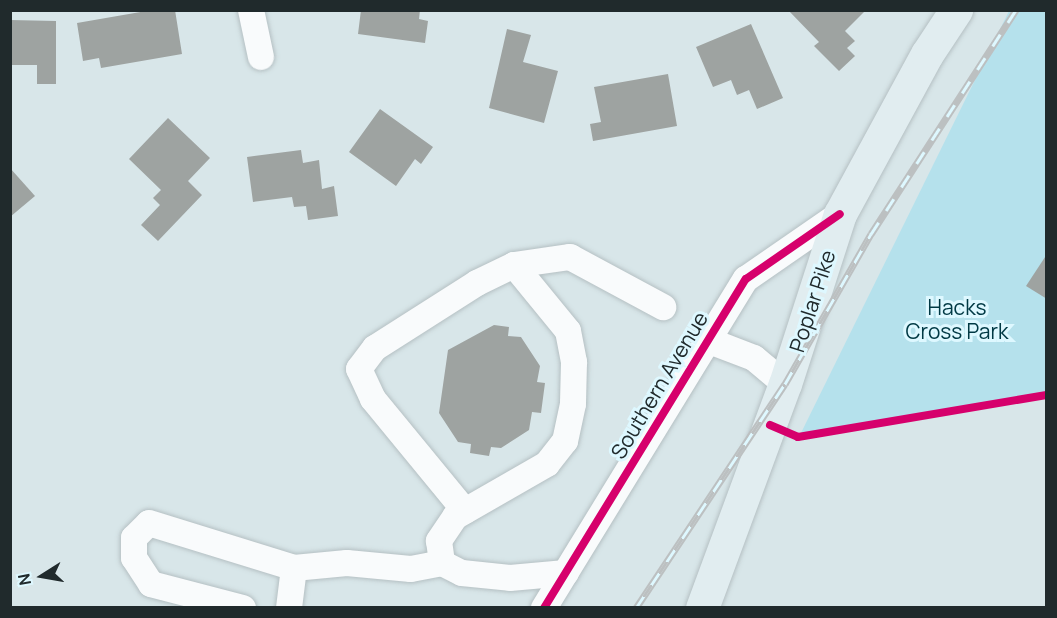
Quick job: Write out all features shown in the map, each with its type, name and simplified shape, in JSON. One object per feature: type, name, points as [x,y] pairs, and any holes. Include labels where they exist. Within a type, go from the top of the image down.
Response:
[{"type":"main road","name":"Poplar Pike","points":[[702,608],[785,384],[840,214],[927,54],[956,10]]},
{"type":"street","points":[[251,10],[261,57]]},
{"type":"street","name":"Southern Avenue","points":[[544,608],[707,340],[747,279],[840,214]]},
{"type":"street","points":[[465,511],[373,399],[359,369],[375,348],[477,283],[514,266],[570,257],[663,307]]},
{"type":"street","points":[[442,563],[439,541],[455,517],[547,464],[565,441],[573,404],[574,362],[568,331],[514,266]]},
{"type":"street","name":"Southern Avenue","points":[[707,340],[754,357],[785,384]]},
{"type":"street","points":[[243,608],[198,602],[151,584],[134,558],[134,538],[149,523],[294,568],[347,563],[411,569],[442,563],[462,573],[510,578],[566,573]]},
{"type":"street","points":[[288,608],[294,568]]},
{"type":"green space","name":"Hacks Cross Park","points":[[1009,11],[1046,11],[1046,396],[799,437]]},
{"type":"building","points":[[152,10],[175,10],[182,54],[101,68],[99,58],[83,61],[77,23]]},
{"type":"building","points":[[361,10],[420,10],[419,19],[428,21],[425,43],[358,34]]},
{"type":"building","points":[[788,10],[866,10],[845,31],[855,41],[847,48],[855,56],[839,71],[814,46],[819,42]]},
{"type":"building","points":[[10,20],[56,21],[56,84],[37,84],[37,65],[10,65]]},
{"type":"building","points":[[751,24],[783,98],[757,109],[749,90],[737,95],[731,80],[713,87],[696,47]]},
{"type":"building","points":[[507,29],[531,35],[523,62],[558,71],[544,123],[489,108]]},
{"type":"building","points":[[668,74],[677,126],[593,141],[590,124],[601,122],[594,87]]},
{"type":"building","points":[[380,109],[433,147],[421,164],[415,159],[396,186],[349,152]]},
{"type":"building","points":[[168,118],[210,158],[188,181],[202,195],[158,241],[141,225],[160,205],[153,198],[161,190],[129,159]]},
{"type":"building","points":[[301,150],[303,163],[319,160],[322,189],[334,186],[338,216],[308,220],[306,206],[294,207],[292,197],[253,202],[247,157]]},
{"type":"building","points":[[10,168],[35,196],[10,217]]},
{"type":"building","points":[[1047,254],[1047,299],[1026,286]]},
{"type":"building","points":[[494,325],[509,327],[508,336],[521,337],[540,366],[537,382],[545,383],[541,413],[532,412],[529,430],[501,448],[491,447],[489,456],[470,453],[471,444],[458,442],[439,413],[448,350]]},
{"type":"railway","points":[[636,608],[785,384],[871,234],[1016,10]]},
{"type":"cycle path","points":[[544,608],[746,279],[840,214]]},
{"type":"cycle path","points":[[770,425],[798,437],[1046,395]]}]
